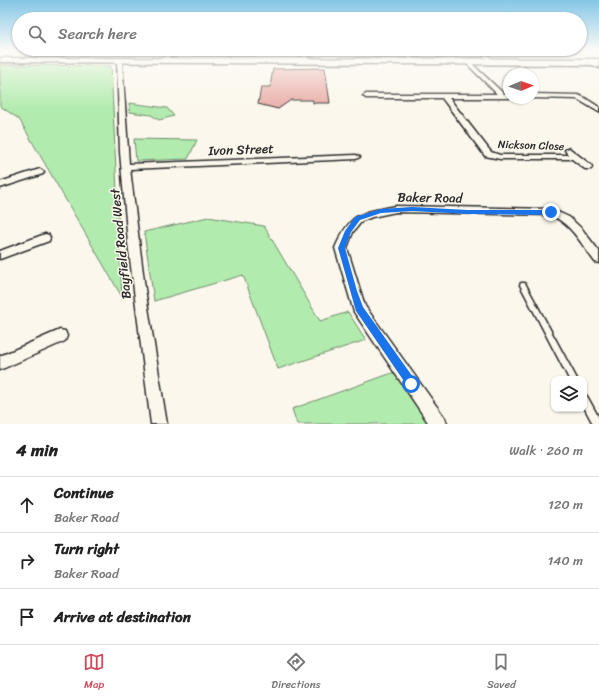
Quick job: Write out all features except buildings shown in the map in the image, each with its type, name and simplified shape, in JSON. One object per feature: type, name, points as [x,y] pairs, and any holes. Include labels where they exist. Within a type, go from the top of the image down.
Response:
[{"type":"street","name":"Bayfield Road West","points":[[120,70],[126,166],[142,317],[159,424]]},
{"type":"street","points":[[476,70],[502,96]]},
{"type":"street","points":[[366,96],[502,96]]},
{"type":"street","name":"Nickson Close","points":[[444,96],[488,154],[500,157],[572,154],[588,167]]},
{"type":"street","points":[[539,96],[578,97],[599,110]]},
{"type":"street","name":"Ivon Street","points":[[126,166],[356,158]]},
{"type":"street","points":[[0,185],[40,172]]},
{"type":"street","name":"Baker Road","points":[[439,424],[359,308],[341,248],[348,231],[358,219],[381,211],[412,209],[468,212],[551,212],[559,214],[567,220],[599,259]]},
{"type":"street","points":[[0,255],[45,238]]},
{"type":"street","points":[[0,363],[60,336]]},
{"type":"lane","points":[[524,285],[572,376]]},
{"type":"lane","points":[[587,404],[598,424]]},
{"type":"green space","points":[[0,70],[111,70],[122,297],[19,119],[0,106]]},
{"type":"green space","points":[[129,103],[167,108],[174,116],[159,120],[151,115],[130,112]]},
{"type":"green space","points":[[134,139],[197,140],[188,159],[136,161]]},
{"type":"green space","points":[[208,217],[264,226],[320,321],[348,312],[366,340],[278,369],[243,275],[154,301],[144,232]]},
{"type":"green space","points":[[395,372],[433,424],[297,424],[292,409]]},
{"type":"route","points":[[411,384],[359,308],[341,248],[348,231],[358,219],[381,211],[396,209],[468,212],[551,212]]}]
